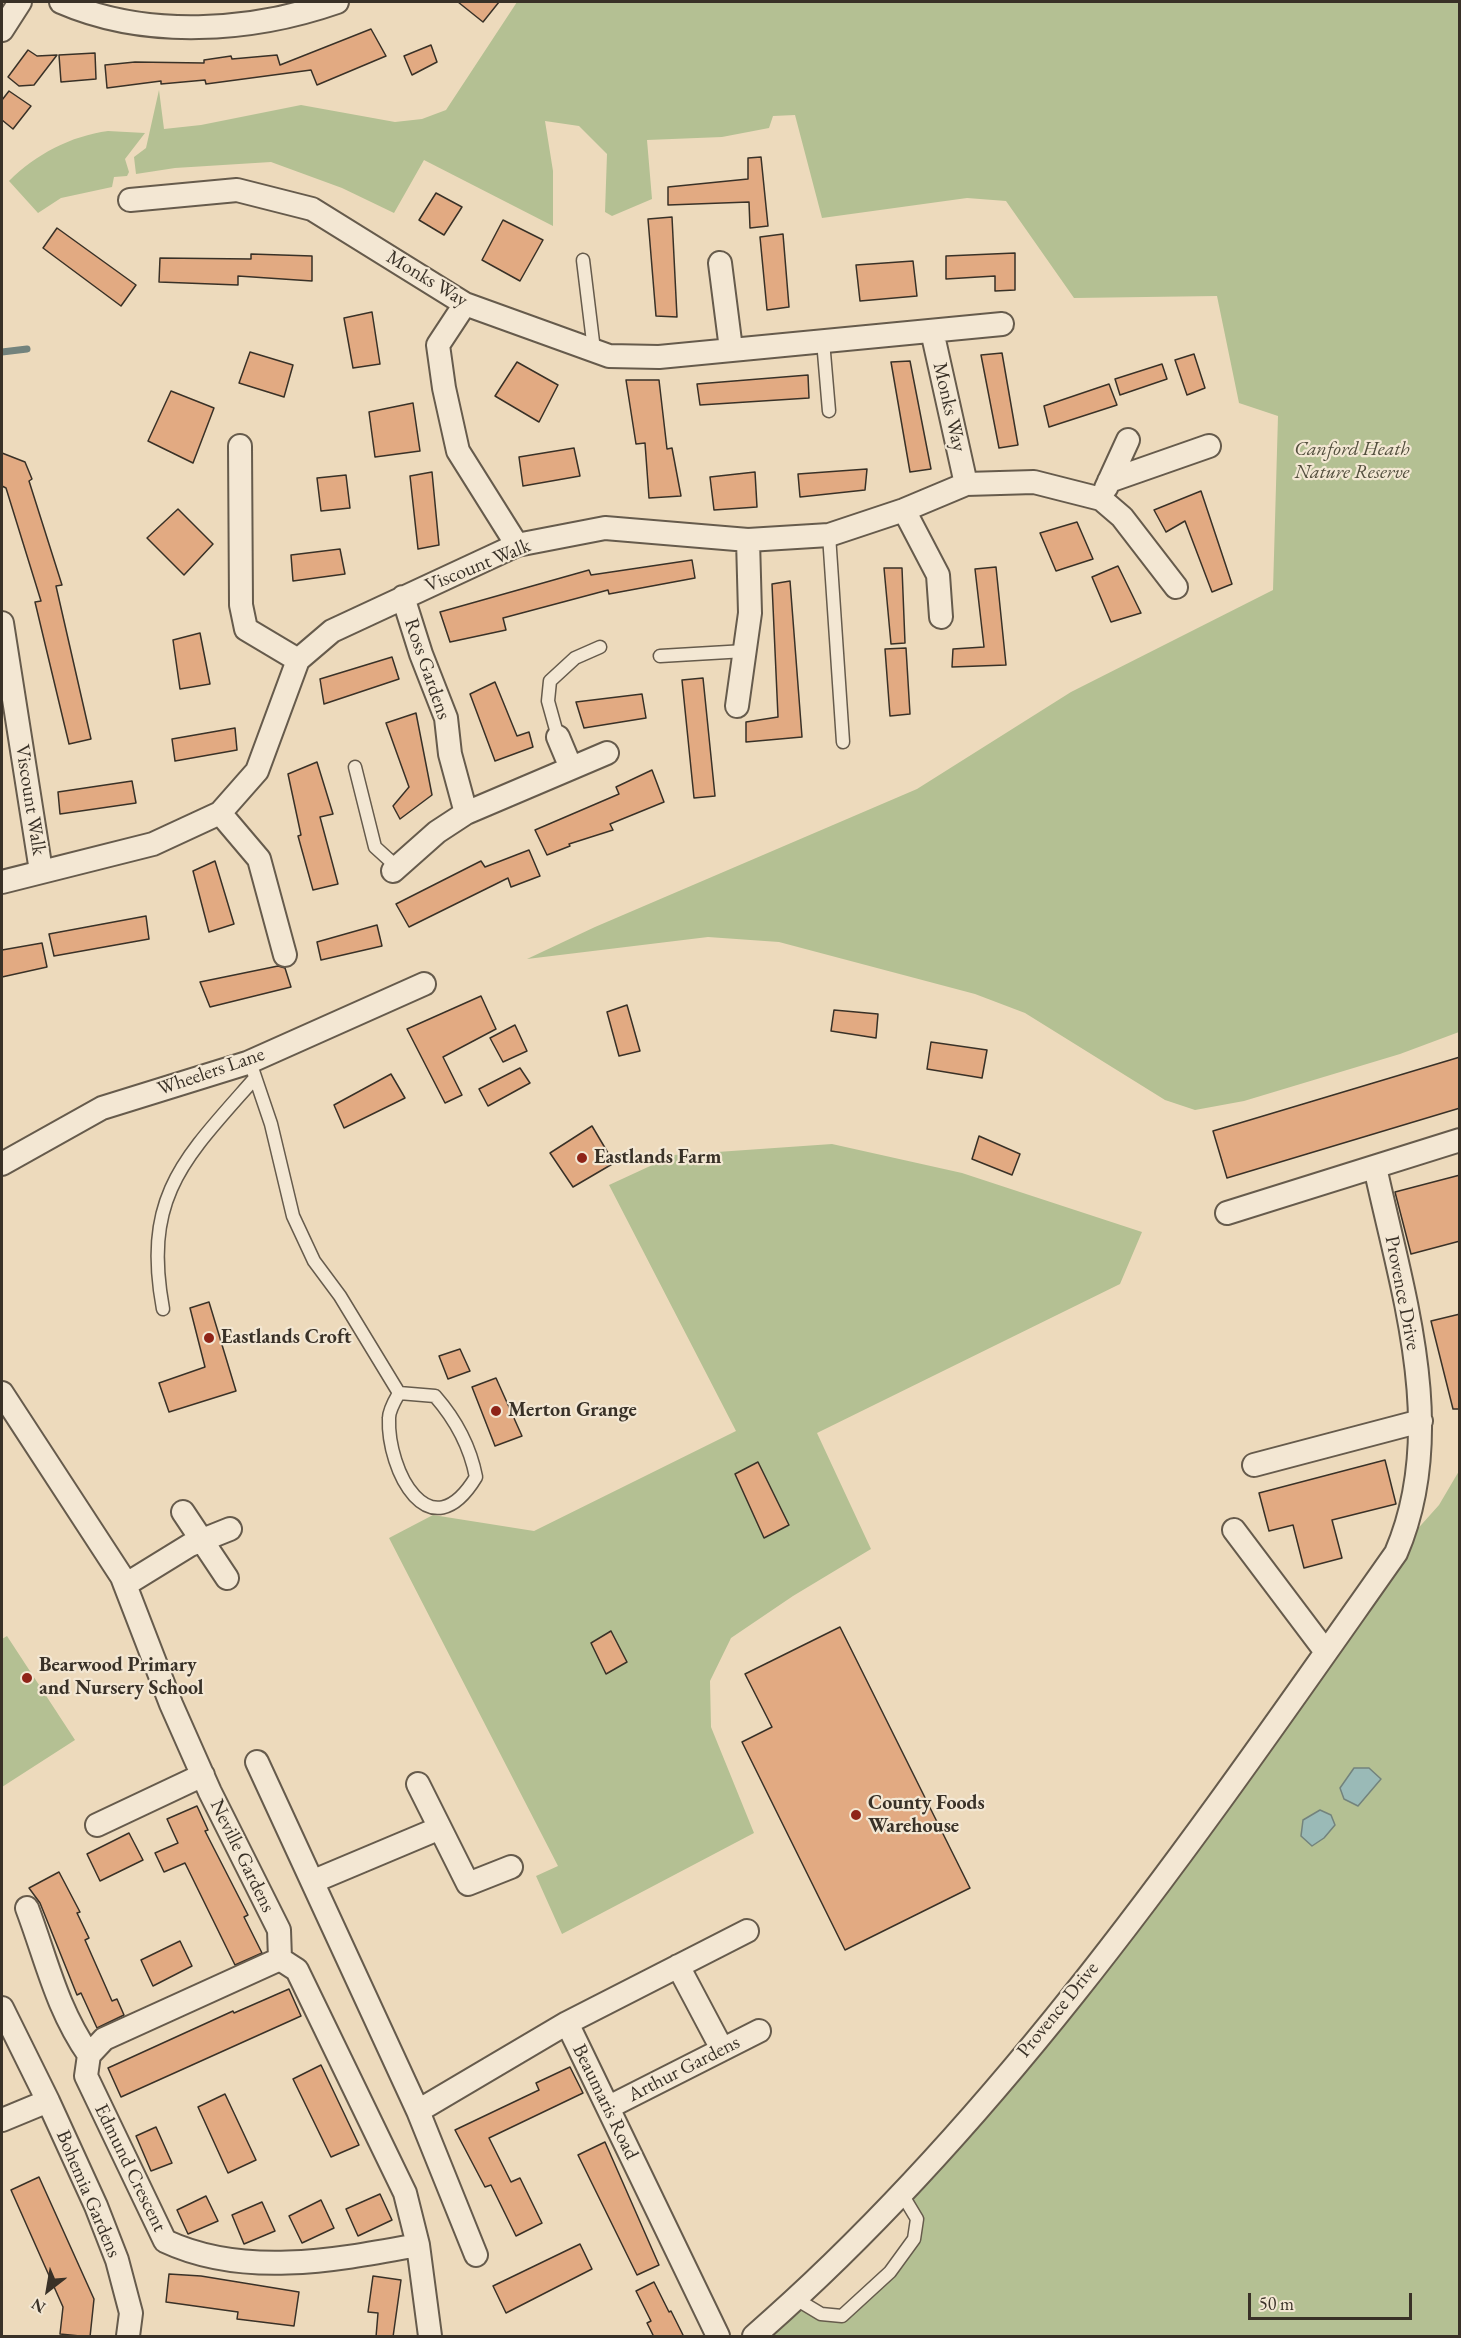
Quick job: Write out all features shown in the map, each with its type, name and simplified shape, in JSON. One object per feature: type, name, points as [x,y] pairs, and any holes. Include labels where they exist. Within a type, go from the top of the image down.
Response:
[{"type":"street","points":[[2,30],[21,2]]},
{"type":"street","points":[[61,2],[115,21],[162,28],[251,21],[306,12],[337,2]]},
{"type":"street","name":"Monks Way","points":[[130,200],[237,190],[312,209],[465,304],[609,356],[659,357],[1002,324]]},
{"type":"street","points":[[720,263],[731,350]]},
{"type":"street","points":[[465,304],[438,345],[444,388],[458,452],[517,545]]},
{"type":"street","name":"Monks Way","points":[[932,331],[966,484]]},
{"type":"street","points":[[1105,490],[1128,440]]},
{"type":"street","points":[[240,446],[241,605],[246,628],[298,660]]},
{"type":"street","points":[[1105,490],[1209,446]]},
{"type":"street","name":"Viscount Walk","points":[[2,882],[153,844],[220,813],[257,771],[298,660],[332,631],[517,545],[605,528],[748,540],[829,535],[904,510],[966,484],[1034,482],[1105,490],[1122,517],[1176,586]]},
{"type":"street","points":[[904,510],[938,575],[941,617]]},
{"type":"street","points":[[737,706],[750,613],[748,540]]},
{"type":"street","name":"Ross Gardens","points":[[403,597],[421,654],[446,718],[450,754],[466,813]]},
{"type":"street","name":"Viscount Walk","points":[[2,623],[41,872]]},
{"type":"street","points":[[558,737],[571,768]]},
{"type":"street","points":[[395,869],[436,832],[466,813],[607,753]]},
{"type":"street","points":[[220,813],[259,859],[285,955]]},
{"type":"street","name":"Wheelers Lane","points":[[2,1164],[102,1108],[252,1070],[424,984]]},
{"type":"street","points":[[1227,1213],[1460,1140]]},
{"type":"street","name":"Provence Drive","points":[[754,2337],[796,2299],[902,2194],[1065,2003],[1211,1814],[1396,1553],[1407,1528],[1420,1467],[1420,1383],[1375,1167]]},
{"type":"street","name":"Neville Gardens","points":[[2,1393],[126,1585],[171,1704],[279,1930],[280,1959]]},
{"type":"street","points":[[1254,1465],[1421,1421]]},
{"type":"street","points":[[183,1512],[226,1578]]},
{"type":"street","points":[[126,1585],[200,1540],[230,1529]]},
{"type":"street","points":[[1234,1530],[1326,1652]]},
{"type":"street","points":[[257,1762],[314,1881],[418,2111],[476,2255]]},
{"type":"street","points":[[97,1825],[203,1775]]},
{"type":"street","points":[[418,1784],[468,1884],[511,1867]]},
{"type":"street","points":[[314,1881],[440,1828]]},
{"type":"street","points":[[27,1908],[52,1985],[72,2030],[89,2055],[104,2039],[280,1959],[297,1970],[405,2193],[418,2245],[430,2337]]},
{"type":"street","points":[[567,2023],[747,1932]]},
{"type":"street","points":[[678,1966],[722,2049]]},
{"type":"street","name":"Bohemia Gardens","points":[[2,2008],[96,2206],[117,2260],[130,2313],[128,2337]]},
{"type":"street","name":"Beaumaris Road","points":[[418,2111],[567,2023],[718,2337]]},
{"type":"street","name":"Arthur Gardens","points":[[609,2107],[759,2031]]},
{"type":"street","name":"Edmund Crescent","points":[[89,2055],[86,2076],[165,2241],[184,2250],[224,2260],[284,2263],[341,2259],[418,2245]]},
{"type":"street","points":[[2,2120],[48,2101]]},
{"type":"lane","points":[[583,260],[594,350]]},
{"type":"lane","points":[[823,341],[829,411]]},
{"type":"lane","points":[[829,535],[843,742]]},
{"type":"lane","points":[[558,737],[548,701],[550,681],[575,657],[600,647]]},
{"type":"lane","points":[[660,656],[745,651]]},
{"type":"lane","points":[[355,766],[375,848],[395,869]]},
{"type":"lane","points":[[163,1310],[156,1271],[162,1212],[170,1187],[194,1148],[252,1070]]},
{"type":"lane","points":[[252,1070],[271,1124],[293,1216],[314,1261],[340,1296],[399,1393]]},
{"type":"lane","points":[[399,1393],[435,1396],[453,1417],[473,1460],[476,1477],[458,1502],[442,1508],[422,1503],[411,1495],[400,1475],[390,1438],[389,1416],[399,1393]]},
{"type":"lane","points":[[796,2299],[821,2314],[842,2316],[890,2272],[914,2239],[917,2219],[902,2194]]},
{"type":"green space","name":"Canford Heath Nature Reserve","points":[[517,2],[1459,2],[1459,1032],[1400,1054],[1244,1101],[1195,1110],[1165,1100],[1025,1013],[975,994],[779,942],[708,937],[527,959],[595,927],[917,789],[1071,692],[1273,590],[1278,416],[1239,403],[1217,296],[1074,298],[1006,201],[967,198],[822,218],[795,115],[773,116],[769,128],[722,137],[647,140],[652,199],[612,216],[605,212],[607,154],[579,126],[545,121],[553,171],[553,226],[424,160],[394,213],[342,188],[271,162],[175,168],[136,174],[134,157],[146,148],[159,90],[164,129],[201,125],[301,105],[395,122],[422,119],[446,110]]},
{"type":"green space","points":[[108,131],[145,133],[125,159],[129,172],[127,176],[114,177],[112,187],[61,198],[38,213],[9,181],[31,162],[55,148],[81,137]]},
{"type":"green space","points":[[832,1144],[962,1173],[1142,1232],[1120,1284],[817,1433],[871,1549],[793,1596],[731,1638],[710,1681],[711,1727],[754,1833],[562,1934],[536,1876],[558,1866],[389,1538],[433,1515],[534,1531],[736,1431],[609,1185],[674,1155]]},
{"type":"green space","points":[[1459,1471],[1459,2336],[754,2336],[796,2299],[842,2316],[914,2239],[917,2219],[902,2194],[1051,2021],[1396,1553],[1439,1505]]},
{"type":"green space","points":[[7,1636],[75,1740],[2,1787],[2,1639]]},
{"type":"water","points":[[1354,1768],[1369,1768],[1381,1779],[1358,1806],[1344,1799],[1340,1788]]},
{"type":"water","points":[[1320,1810],[1331,1815],[1335,1825],[1324,1838],[1312,1846],[1301,1836],[1303,1820]]},
{"type":"building","points":[[458,2],[499,2],[483,22]]},
{"type":"building","points":[[371,29],[386,56],[317,85],[311,70],[206,84],[205,80],[161,84],[161,81],[107,88],[105,65],[135,62],[204,63],[204,60],[231,56],[232,59],[277,55],[280,65]]},
{"type":"building","points":[[431,45],[437,62],[412,75],[404,56]]},
{"type":"building","points":[[28,50],[37,56],[57,55],[34,85],[19,86],[8,77]]},
{"type":"building","points":[[95,53],[96,79],[61,82],[59,55]]},
{"type":"building","points":[[9,91],[31,106],[13,129],[2,120],[2,100]]},
{"type":"building","points":[[761,157],[768,226],[750,228],[749,202],[668,205],[668,187],[748,179],[748,158]]},
{"type":"building","points":[[436,193],[462,207],[444,235],[419,220]]},
{"type":"building","points":[[672,217],[677,317],[656,316],[648,219]]},
{"type":"building","points":[[503,220],[543,240],[520,281],[482,260]]},
{"type":"building","points":[[57,228],[136,285],[121,306],[43,248]]},
{"type":"building","points":[[783,234],[789,307],[767,310],[760,237]]},
{"type":"building","points":[[1015,253],[1015,290],[995,291],[995,276],[946,279],[946,256]]},
{"type":"building","points":[[251,254],[312,256],[312,281],[238,276],[238,285],[159,282],[160,258],[251,259]]},
{"type":"building","points":[[913,261],[917,296],[860,301],[856,265]]},
{"type":"building","points":[[372,312],[380,364],[353,368],[344,318]]},
{"type":"building","points":[[250,352],[293,365],[284,397],[239,383]]},
{"type":"building","points":[[1002,353],[1018,445],[999,448],[981,355]]},
{"type":"building","points":[[1194,354],[1205,388],[1187,395],[1175,360]]},
{"type":"building","points":[[910,361],[931,469],[910,472],[891,362]]},
{"type":"building","points":[[517,362],[558,385],[539,422],[495,396]]},
{"type":"building","points":[[1162,364],[1167,379],[1120,395],[1115,379]]},
{"type":"building","points":[[808,375],[809,398],[700,405],[697,384]]},
{"type":"building","points":[[626,380],[659,380],[667,449],[672,448],[681,496],[649,498],[645,443],[636,444]]},
{"type":"building","points":[[1109,384],[1117,405],[1049,427],[1044,406]]},
{"type":"building","points":[[171,391],[214,408],[193,463],[148,441]]},
{"type":"building","points":[[413,403],[420,451],[375,457],[369,412]]},
{"type":"building","points":[[574,448],[580,476],[523,486],[519,457]]},
{"type":"building","points":[[2,453],[25,462],[32,479],[29,481],[62,585],[56,586],[91,739],[69,744],[35,602],[41,601],[6,488],[2,486]]},
{"type":"building","points":[[867,469],[865,490],[800,497],[798,474]]},
{"type":"building","points":[[432,472],[439,545],[418,549],[410,476]]},
{"type":"building","points":[[755,472],[757,507],[714,510],[710,477]]},
{"type":"building","points":[[346,475],[350,508],[321,511],[317,478]]},
{"type":"building","points":[[1201,491],[1232,584],[1212,592],[1185,521],[1166,532],[1154,510]]},
{"type":"building","points":[[178,509],[213,544],[184,575],[147,538]]},
{"type":"building","points":[[1077,522],[1093,559],[1056,571],[1040,533]]},
{"type":"building","points":[[340,549],[345,574],[293,581],[291,555]]},
{"type":"building","points":[[692,560],[695,578],[609,594],[608,590],[503,618],[506,630],[450,642],[440,612],[589,570],[591,575]]},
{"type":"building","points":[[1118,566],[1141,613],[1111,622],[1092,577]]},
{"type":"building","points":[[996,567],[1006,665],[952,667],[953,649],[984,647],[975,569]]},
{"type":"building","points":[[884,568],[902,568],[905,643],[891,644]]},
{"type":"building","points":[[790,581],[802,737],[746,742],[746,722],[778,717],[772,584]]},
{"type":"building","points":[[200,633],[210,684],[180,689],[173,640]]},
{"type":"building","points":[[906,648],[910,714],[890,716],[885,649]]},
{"type":"building","points":[[392,657],[399,679],[324,704],[320,679]]},
{"type":"building","points":[[703,678],[715,796],[694,798],[682,680]]},
{"type":"building","points":[[495,682],[517,736],[529,732],[533,747],[495,761],[470,694]]},
{"type":"building","points":[[642,694],[646,718],[584,728],[576,702]]},
{"type":"building","points":[[416,713],[432,795],[400,819],[393,806],[409,787],[386,723]]},
{"type":"building","points":[[235,728],[237,750],[175,761],[172,739]]},
{"type":"building","points":[[317,762],[333,814],[320,817],[338,884],[313,890],[298,836],[301,835],[288,774]]},
{"type":"building","points":[[652,770],[664,802],[610,824],[613,830],[569,844],[570,846],[547,855],[535,830],[619,794],[616,787]]},
{"type":"building","points":[[132,781],[136,803],[60,814],[58,792]]},
{"type":"building","points":[[529,850],[540,876],[511,887],[508,878],[409,927],[396,904],[481,861],[485,867]]},
{"type":"building","points":[[215,861],[234,924],[209,932],[193,871]]},
{"type":"building","points":[[146,916],[149,939],[54,956],[49,934]]},
{"type":"building","points":[[377,925],[382,946],[321,960],[317,942]]},
{"type":"building","points":[[42,943],[47,967],[2,977],[2,950]]},
{"type":"building","points":[[278,966],[285,968],[291,987],[210,1007],[200,982]]},
{"type":"building","points":[[481,996],[496,1029],[443,1057],[462,1095],[445,1103],[407,1029]]},
{"type":"building","points":[[627,1005],[640,1051],[619,1056],[607,1012]]},
{"type":"building","points":[[834,1010],[878,1014],[876,1038],[831,1031]]},
{"type":"building","points":[[515,1025],[527,1051],[503,1062],[490,1038]]},
{"type":"building","points":[[931,1042],[987,1050],[982,1078],[927,1069]]},
{"type":"building","points":[[1460,1057],[1460,1108],[1227,1178],[1213,1131]]},
{"type":"building","points":[[520,1068],[530,1083],[488,1106],[479,1089]]},
{"type":"building","points":[[391,1074],[405,1098],[344,1128],[334,1105]]},
{"type":"building","name":"Eastlands Farm","points":[[592,1126],[614,1163],[573,1187],[550,1153]]},
{"type":"building","points":[[979,1136],[1020,1154],[1012,1175],[972,1159]]},
{"type":"building","points":[[1460,1175],[1460,1241],[1411,1254],[1395,1192]]},
{"type":"building","name":"Eastlands Croft","points":[[209,1302],[236,1391],[169,1412],[159,1383],[205,1367],[190,1308]]},
{"type":"building","points":[[1460,1314],[1460,1409],[1453,1409],[1431,1321]]},
{"type":"building","points":[[460,1349],[470,1371],[448,1379],[439,1356]]},
{"type":"building","name":"Merton Grange","points":[[496,1378],[522,1436],[495,1446],[472,1387]]},
{"type":"building","points":[[1385,1460],[1396,1504],[1332,1520],[1342,1558],[1304,1568],[1293,1525],[1269,1531],[1259,1493]]},
{"type":"building","points":[[758,1462],[789,1525],[764,1538],[735,1474]]},
{"type":"building","name":"County Foods Warehouse","points":[[840,1627],[970,1888],[845,1950],[742,1742],[772,1727],[745,1674]]},
{"type":"building","points":[[611,1631],[627,1662],[606,1674],[591,1643]]},
{"type":"building","points":[[197,1806],[208,1830],[205,1831],[248,1915],[244,1917],[262,1953],[235,1965],[185,1863],[164,1872],[155,1853],[178,1843],[167,1819]]},
{"type":"building","points":[[129,1833],[143,1860],[100,1881],[87,1854]]},
{"type":"building","points":[[59,1872],[80,1912],[77,1913],[89,1938],[85,1940],[112,2001],[117,1999],[124,2015],[97,2028],[81,1993],[77,1995],[40,1903],[29,1888]]},
{"type":"building","points":[[180,1941],[192,1966],[153,1986],[141,1960]]},
{"type":"building","points":[[289,1989],[301,2016],[121,2097],[108,2068],[233,2011],[234,2013]]},
{"type":"building","points":[[321,2065],[359,2145],[331,2157],[293,2079]]},
{"type":"building","points":[[570,2067],[583,2093],[489,2138],[511,2182],[520,2178],[542,2223],[516,2236],[491,2185],[485,2187],[455,2130],[539,2090],[536,2083]]},
{"type":"building","points":[[225,2094],[256,2160],[228,2173],[198,2107]]},
{"type":"building","points":[[156,2127],[172,2163],[151,2171],[136,2136]]},
{"type":"building","points":[[605,2142],[659,2265],[637,2275],[578,2155]]},
{"type":"building","points":[[39,2177],[94,2299],[90,2337],[60,2334],[63,2307],[11,2190]]},
{"type":"building","points":[[380,2194],[392,2220],[358,2236],[346,2209]]},
{"type":"building","points":[[206,2196],[218,2221],[188,2234],[177,2210]]},
{"type":"building","points":[[321,2200],[334,2228],[302,2243],[289,2216]]},
{"type":"building","points":[[262,2202],[275,2231],[244,2244],[232,2215]]},
{"type":"building","points":[[580,2244],[592,2269],[506,2313],[493,2286]]},
{"type":"building","points":[[169,2274],[201,2276],[299,2292],[294,2326],[237,2319],[238,2312],[166,2302]]},
{"type":"building","points":[[373,2276],[401,2280],[393,2337],[376,2337],[378,2313],[368,2312]]},
{"type":"building","points":[[654,2282],[684,2337],[654,2337],[647,2323],[651,2321],[636,2291]]},
{"type":"waterway","points":[[2,352],[27,349]]},
{"type":"place","name":"Eastlands Farm","points":[[582,1158]]},
{"type":"place","name":"Eastlands Croft","points":[[209,1338]]},
{"type":"place","name":"Merton Grange","points":[[496,1411]]},
{"type":"place","name":"Bearwood Primary and Nursery School","points":[[27,1678]]},
{"type":"place","name":"County Foods Warehouse","points":[[856,1815]]}]
